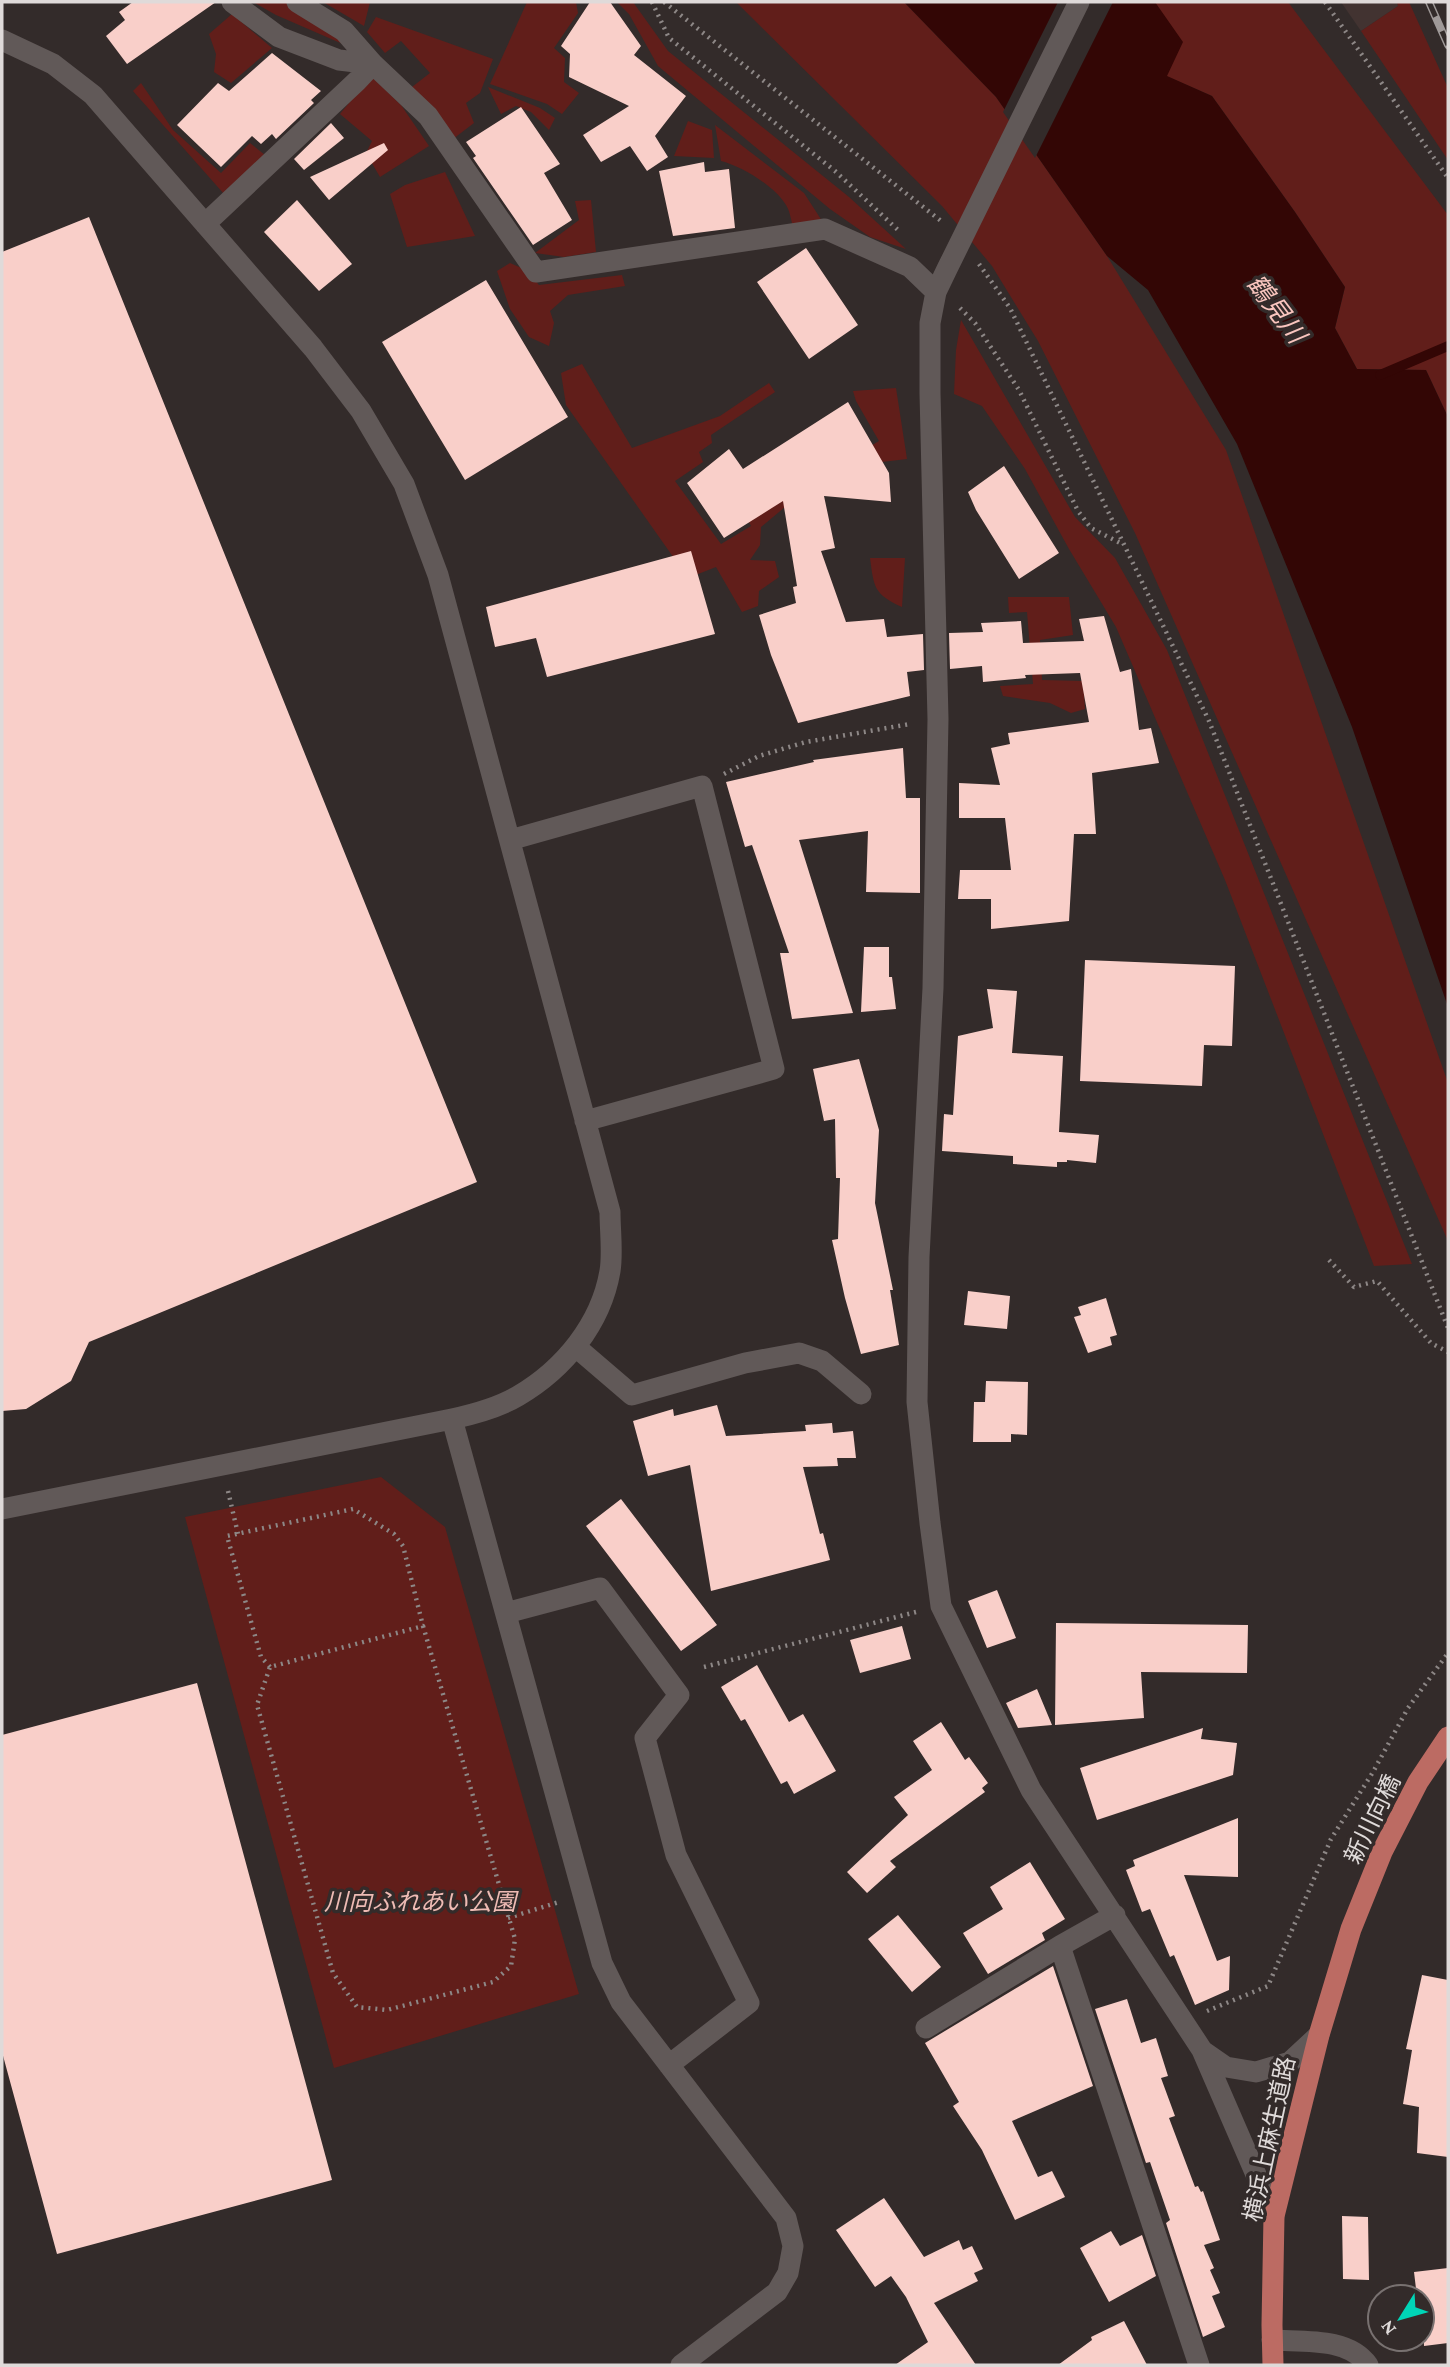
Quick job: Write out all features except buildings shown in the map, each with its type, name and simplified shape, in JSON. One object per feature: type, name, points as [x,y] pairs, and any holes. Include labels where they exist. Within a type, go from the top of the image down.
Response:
[{"type":"main road","name":"新川向橋","points":[[1351,1929],[1382,1852],[1418,1782],[1448,1737]]},
{"type":"main road","name":"横浜上麻生道路","points":[[1273,2365],[1274,2216],[1319,2035],[1351,1929]]},
{"type":"street","points":[[232,2],[279,37],[339,60],[373,64]]},
{"type":"street","points":[[297,2],[344,31],[373,64],[428,116],[536,272],[825,229],[911,267],[936,292]]},
{"type":"street","points":[[1079,2],[947,268],[936,292],[930,323],[929,393],[938,719],[933,988],[919,1257],[918,1402],[941,1606],[1031,1790],[1202,2050],[1274,2216]]},
{"type":"street","points":[[2,40],[53,64],[93,95],[313,348],[360,411],[404,484],[438,575],[610,1212],[610,1271],[594,1320],[576,1347],[556,1368],[518,1396],[485,1411],[452,1419],[2,1509]]},
{"type":"street","points":[[205,224],[373,64]]},
{"type":"street","points":[[510,840],[702,786],[774,1069],[585,1121]]},
{"type":"street","points":[[576,1347],[632,1395],[745,1363],[799,1353],[822,1361],[861,1394]]},
{"type":"street","points":[[452,1419],[602,1963],[621,2003],[786,2218],[793,2246],[788,2273],[777,2292],[681,2365]]},
{"type":"street","points":[[506,1613],[600,1588],[679,1695],[645,1738],[676,1855],[749,2003],[669,2065]]},
{"type":"street","points":[[926,2028],[1115,1915]]},
{"type":"street","points":[[1060,1946],[1199,2365]]},
{"type":"street","points":[[1202,2050],[1226,2067],[1256,2072],[1290,2062],[1319,2035]]},
{"type":"street","points":[[1272,2340],[1341,2345],[1360,2354],[1368,2365]]},
{"type":"path","points":[[652,2],[669,38],[835,171],[903,234]]},
{"type":"path","points":[[1325,2],[1448,178]]},
{"type":"path","points":[[964,311],[975,323],[1019,390],[1078,510],[1091,528],[1123,544],[1209,721],[1448,1328]]},
{"type":"path","points":[[702,786],[759,756],[806,741],[938,719]]},
{"type":"path","points":[[1329,1260],[1354,1287],[1377,1281],[1431,1343],[1448,1352]]},
{"type":"path","points":[[222,1465],[237,1534]]},
{"type":"path","points":[[353,1508],[394,1534],[403,1546],[423,1626],[515,1939],[511,1966],[493,1982],[387,2010],[357,2007],[334,1973],[257,1705],[270,1667],[261,1657],[227,1536],[353,1508]]},
{"type":"path","points":[[704,1667],[941,1606]]},
{"type":"path","points":[[270,1667],[423,1626]]},
{"type":"path","points":[[1183,2021],[1268,1986],[1331,1839],[1373,1772],[1408,1708],[1448,1653]]},
{"type":"path","points":[[509,1918],[552,1903],[584,1897]]},
{"type":"shaded area","points":[[1341,2],[1397,2],[1398,6],[1361,31]]},
{"type":"green space","points":[[253,2],[287,2],[352,48],[276,15]]},
{"type":"green space","points":[[323,2],[370,2],[364,26]]},
{"type":"green space","points":[[527,2],[576,2],[578,13],[554,48],[565,58],[564,82],[579,93],[562,114],[547,104],[490,84]]},
{"type":"green space","points":[[617,2],[633,2],[668,51],[849,197],[906,249],[870,237],[830,209],[658,66],[629,14]]},
{"type":"green space","points":[[736,2],[904,2],[996,97],[1107,256],[1226,450],[1448,1083],[1448,1241],[1135,533],[1038,341],[992,266],[942,206]]},
{"type":"green space","points":[[1155,2],[1288,2],[1448,215],[1448,417],[1426,370],[1357,369],[1335,328],[1345,287],[1212,96],[1166,76]]},
{"type":"green space","points":[[1397,2],[1409,2],[1448,88],[1448,160],[1361,31],[1398,6]]},
{"type":"green space","points":[[232,14],[272,48],[231,83],[214,72],[216,54],[209,34]]},
{"type":"green space","points":[[376,17],[493,59],[480,93],[466,103],[474,123],[453,139],[412,87],[430,73],[401,41],[385,53],[367,32]]},
{"type":"green space","points":[[371,76],[401,105],[429,146],[380,177],[366,153],[372,141],[340,114]]},
{"type":"green space","points":[[141,83],[173,130],[221,173],[250,143],[265,155],[224,194],[133,91]]},
{"type":"green space","points":[[488,87],[540,108],[555,118],[549,130],[531,112],[516,106],[501,114]]},
{"type":"green space","points":[[688,121],[712,130],[714,158],[674,156]]},
{"type":"green space","points":[[715,125],[804,193],[824,224],[793,227],[787,207],[774,191],[747,172],[721,161]]},
{"type":"green space","points":[[445,172],[475,236],[407,247],[390,194],[405,185]]},
{"type":"green space","points":[[591,200],[596,252],[564,257],[535,253],[579,220],[575,201]]},
{"type":"green space","points":[[510,263],[526,270],[539,285],[622,275],[625,286],[568,295],[550,311],[554,323],[549,346],[529,337],[510,309],[497,271]]},
{"type":"green space","points":[[961,320],[1075,517],[1115,558],[1167,650],[1412,1264],[1374,1266],[1225,880],[1116,627],[1025,469],[982,406],[954,394],[956,350]]},
{"type":"green space","points":[[582,364],[632,448],[720,416],[769,383],[775,392],[711,435],[712,443],[699,452],[703,462],[675,481],[721,544],[751,526],[744,512],[821,477],[761,527],[760,545],[750,560],[775,561],[779,577],[759,591],[758,606],[742,612],[716,567],[688,578],[566,405],[561,373]]},
{"type":"green space","points":[[896,388],[907,459],[857,465],[854,456],[879,441],[853,391]]},
{"type":"green space","points":[[870,558],[905,558],[902,607],[877,589]]},
{"type":"green space","points":[[1008,597],[1069,597],[1073,635],[1040,640],[1042,680],[1083,681],[1085,709],[1071,713],[1050,703],[1003,696],[1000,686],[1033,684],[1027,612],[1009,613]]},
{"type":"green space","name":"川向ふれあい公園","points":[[381,1477],[445,1527],[579,1994],[334,2068],[185,1517]]},
{"type":"water","name":"鶴見川","points":[[904,2],[1155,2],[1183,42],[1167,76],[1212,96],[1345,287],[1335,328],[1357,369],[1426,370],[1448,417],[1448,1007],[1352,727],[1237,444],[1148,290],[1107,256],[996,97]]},
{"type":"pier","points":[[1058,2],[1113,2],[1035,158],[1003,112]]},
{"type":"waterway","points":[[1380,375],[1448,346]]},
{"type":"railway","points":[[1429,2],[1448,45]]}]
